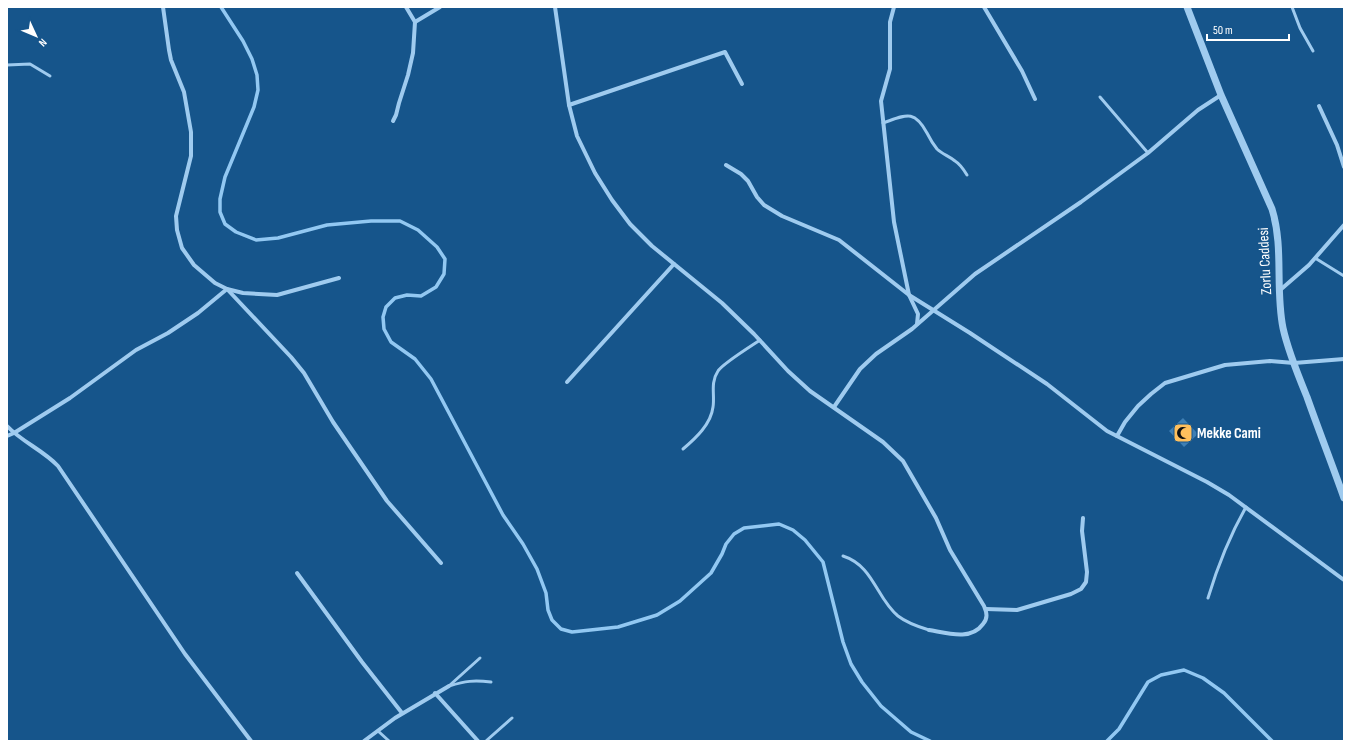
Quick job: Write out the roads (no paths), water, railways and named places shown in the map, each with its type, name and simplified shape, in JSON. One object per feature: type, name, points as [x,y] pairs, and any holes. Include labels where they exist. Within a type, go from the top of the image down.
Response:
[{"type":"street","points":[[163,7],[168,50],[184,92],[191,132],[191,156],[176,216],[177,230],[182,248],[194,265],[215,283],[227,289],[243,293],[277,295],[339,278]]},
{"type":"street","points":[[393,121],[408,75],[413,53],[415,22],[406,7]]},
{"type":"street","points":[[415,22],[440,7]]},
{"type":"street","points":[[555,7],[569,105],[577,136],[595,174],[630,224],[652,246],[722,303],[760,340],[788,371],[810,391],[883,442],[903,461],[936,518],[952,555],[987,614],[986,620],[981,627],[971,634],[958,635],[929,630]]},
{"type":"street","points":[[894,7],[890,22],[890,69],[881,101],[894,222],[908,295],[918,314],[917,325]]},
{"type":"street","points":[[984,7],[1022,71],[1035,100]]},
{"type":"street","name":"Zorlu Caddesi","points":[[1187,7],[1221,95],[1263,187],[1276,220],[1279,245],[1279,291],[1283,328],[1294,363],[1344,498]]},
{"type":"street","points":[[569,105],[725,52],[742,84]]},
{"type":"street","points":[[834,407],[851,381],[868,361],[917,325],[975,274],[1081,202],[1148,153],[1198,110],[1221,95]]},
{"type":"street","points":[[1319,106],[1337,145],[1344,167]]},
{"type":"street","points":[[726,165],[741,174],[748,181],[757,197],[764,205],[782,216],[839,240],[908,295],[970,333],[1047,384],[1107,431],[1207,482],[1246,507],[1344,580]]},
{"type":"street","points":[[1279,291],[1315,258],[1344,225]]},
{"type":"street","points":[[567,382],[674,264]]},
{"type":"street","points":[[7,436],[14,434],[70,398],[136,350],[168,333],[198,313],[227,289]]},
{"type":"street","points":[[227,289],[291,357],[304,373],[333,422],[387,501],[441,563]]},
{"type":"street","points":[[1117,436],[1125,422],[1138,406],[1165,383],[1225,365],[1270,361],[1294,363],[1344,359]]},
{"type":"street","points":[[7,426],[14,434],[41,451],[58,466],[185,654],[251,741]]},
{"type":"street","points":[[986,610],[1017,610],[1071,594],[1081,589],[1086,582],[1087,572],[1082,518]]},
{"type":"street","points":[[296,573],[402,714]]},
{"type":"street","points":[[364,741],[402,714],[449,686]]},
{"type":"street","points":[[435,693],[478,741]]},
{"type":"lane","points":[[1292,7],[1300,28],[1313,51]]},
{"type":"lane","points":[[7,65],[30,64],[50,76]]},
{"type":"lane","points":[[1100,98],[1148,153]]},
{"type":"lane","points":[[884,123],[903,116],[916,118],[921,123],[935,147],[940,152],[957,161],[967,175]]},
{"type":"lane","points":[[1315,258],[1344,276]]},
{"type":"lane","points":[[683,449],[699,435],[711,416],[713,407],[713,384],[719,369],[760,340]]},
{"type":"lane","points":[[1208,598],[1220,560],[1246,507]]},
{"type":"lane","points":[[843,556],[859,564],[875,582],[889,606],[899,617],[929,630]]},
{"type":"lane","points":[[449,686],[480,658]]},
{"type":"lane","points":[[449,686],[476,680],[491,682]]},
{"type":"lane","points":[[486,741],[512,718]]},
{"type":"lane","points":[[378,731],[389,741]]},
{"type":"waterway","points":[[221,7],[243,41],[252,59],[257,75],[258,90],[254,107],[225,177],[220,199],[220,212],[225,224],[236,232],[256,240],[278,238],[327,225],[371,221],[400,221],[418,230],[437,247],[445,259],[444,274],[436,287],[421,296],[407,295],[395,298],[386,307],[383,317],[384,329],[391,342],[415,359],[431,379],[503,515],[523,544],[537,569],[546,593],[548,610],[552,620],[561,629],[572,632],[618,627],[657,615],[680,601],[711,573],[726,544],[734,534],[744,528],[779,524],[793,530],[805,540],[823,562],[843,642],[851,664],[862,682],[881,706],[911,732],[930,741]]},
{"type":"waterway","points":[[1107,741],[1119,729],[1148,682],[1161,675],[1184,670],[1203,678],[1224,693],[1272,741]]},
{"type":"place","name":"Mekke Cami","points":[[1183,433]]}]
